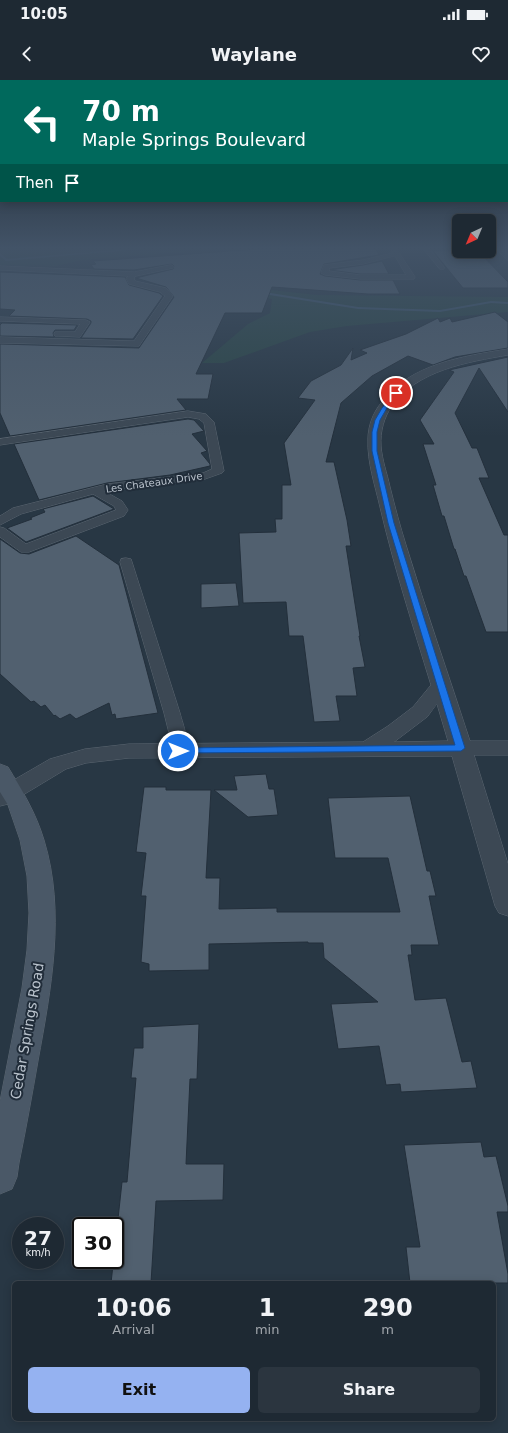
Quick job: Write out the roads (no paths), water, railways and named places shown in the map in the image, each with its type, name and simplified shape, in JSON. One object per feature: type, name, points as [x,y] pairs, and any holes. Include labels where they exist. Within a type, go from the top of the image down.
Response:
[{"type":"main road","name":"Cedar Springs Road","points":[[0,1178],[35,1006],[41,945],[42,899],[37,857],[25,816],[4,786]]},
{"type":"street","points":[[508,352],[452,363],[410,381],[396,393],[384,408],[377,420],[374,432],[375,451],[391,523],[461,748],[508,906]]},
{"type":"street","points":[[367,749],[396,731],[420,712],[441,685]]},
{"type":"street","points":[[4,786],[58,764],[85,756],[129,751],[508,748]]},
{"type":"lane","points":[[0,340],[136,344],[159,311]]},
{"type":"lane","points":[[0,319],[86,322],[77,335],[0,332]]},
{"type":"lane","name":"Les Chateaux Drive","points":[[0,442],[188,414],[202,416],[209,422],[218,471],[205,476],[107,487],[17,511],[0,521]]},
{"type":"lane","points":[[0,531],[25,549],[120,513],[122,510],[118,504],[95,491]]},
{"type":"lane","points":[[126,562],[172,712],[177,733],[178,751]]}]
